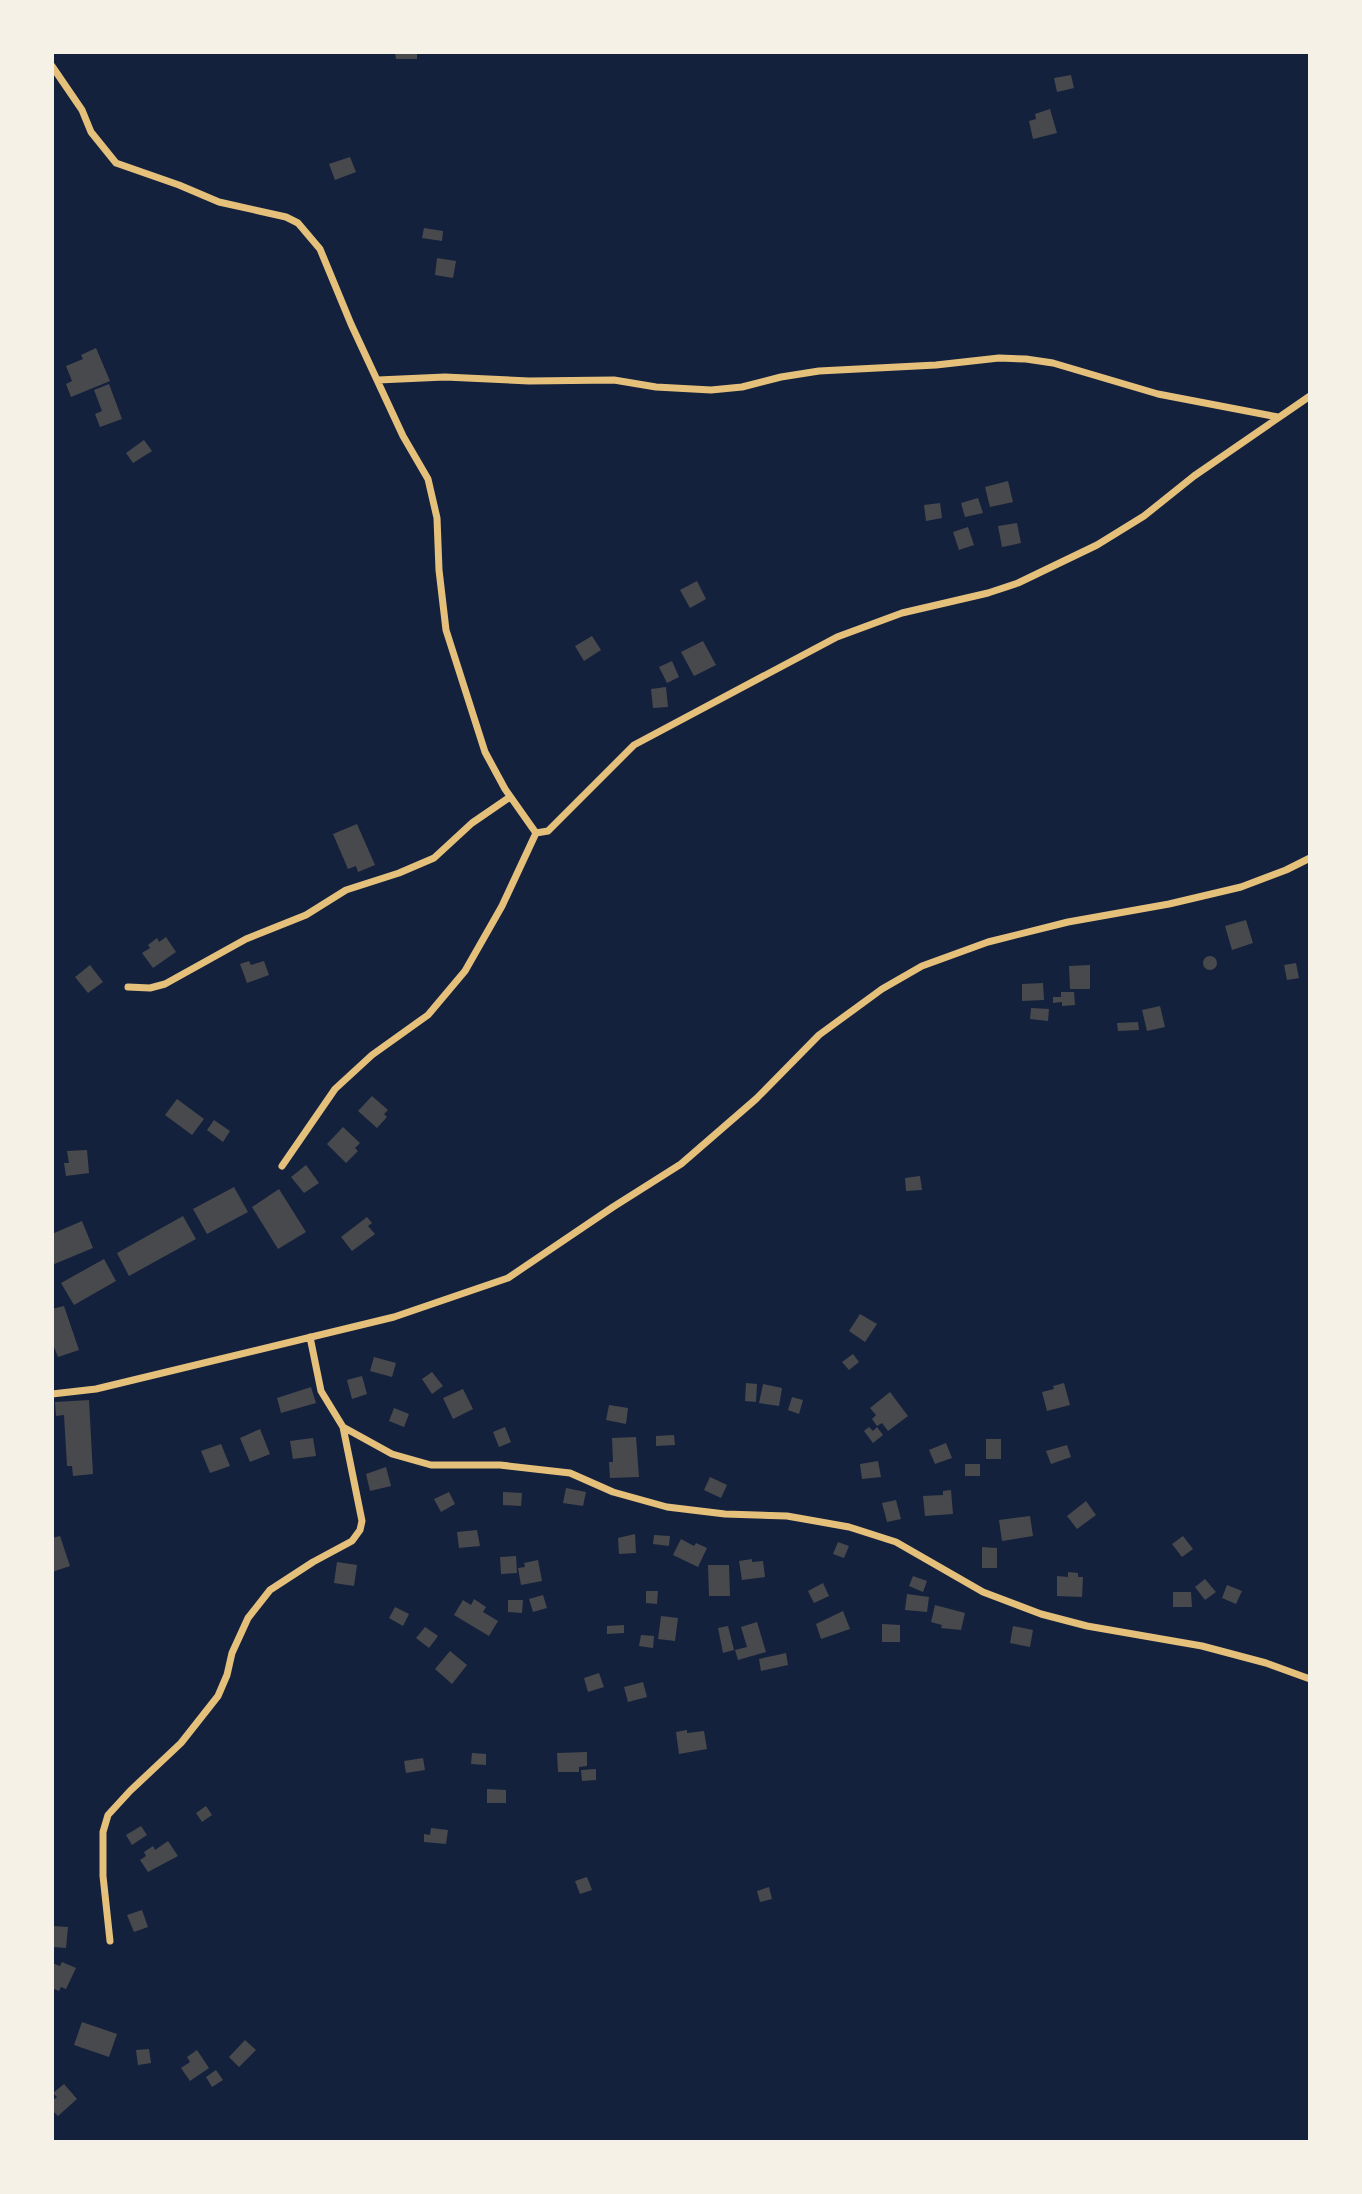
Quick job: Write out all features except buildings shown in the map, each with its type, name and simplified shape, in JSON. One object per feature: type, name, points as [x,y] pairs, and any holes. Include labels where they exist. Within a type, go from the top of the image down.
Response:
[{"type":"street","points":[[52,66],[82,110],[91,132],[116,163],[219,202],[286,217],[298,223],[320,248],[351,324],[403,436],[428,480],[438,518],[439,570],[446,630],[485,752],[510,797],[536,833]]},
{"type":"street","points":[[378,380],[446,377],[528,381],[614,380],[656,387],[711,390],[742,387],[819,371],[1026,359],[1065,366],[1158,394],[1278,417]]},
{"type":"street","points":[[536,833],[548,831],[634,745],[837,637],[902,613],[988,593],[1018,583],[1097,545],[1144,516],[1194,475],[1310,396]]},
{"type":"street","points":[[128,987],[150,988],[165,984],[246,939],[306,915],[346,890],[399,873],[434,858],[471,823],[510,797]]},
{"type":"street","points":[[282,1166],[335,1089],[372,1055],[428,1016],[465,971],[502,906],[536,833]]},
{"type":"street","points":[[52,1394],[96,1389],[394,1317],[508,1278],[681,1164],[756,1099],[819,1035],[882,989],[922,966],[988,942],[1068,922],[1169,904],[1241,887],[1310,858]]},
{"type":"street","points":[[110,1941],[103,1876],[103,1832],[108,1815],[181,1743],[218,1696],[232,1653],[248,1618],[270,1590],[352,1541],[360,1530],[362,1521],[342,1427],[321,1391],[310,1337]]},
{"type":"street","points":[[342,1427],[392,1454],[431,1465],[500,1465],[570,1473],[613,1492],[667,1507],[725,1514],[787,1516],[849,1527],[896,1542],[983,1591],[1041,1614],[1087,1626],[1202,1646],[1266,1663],[1310,1679]]}]
